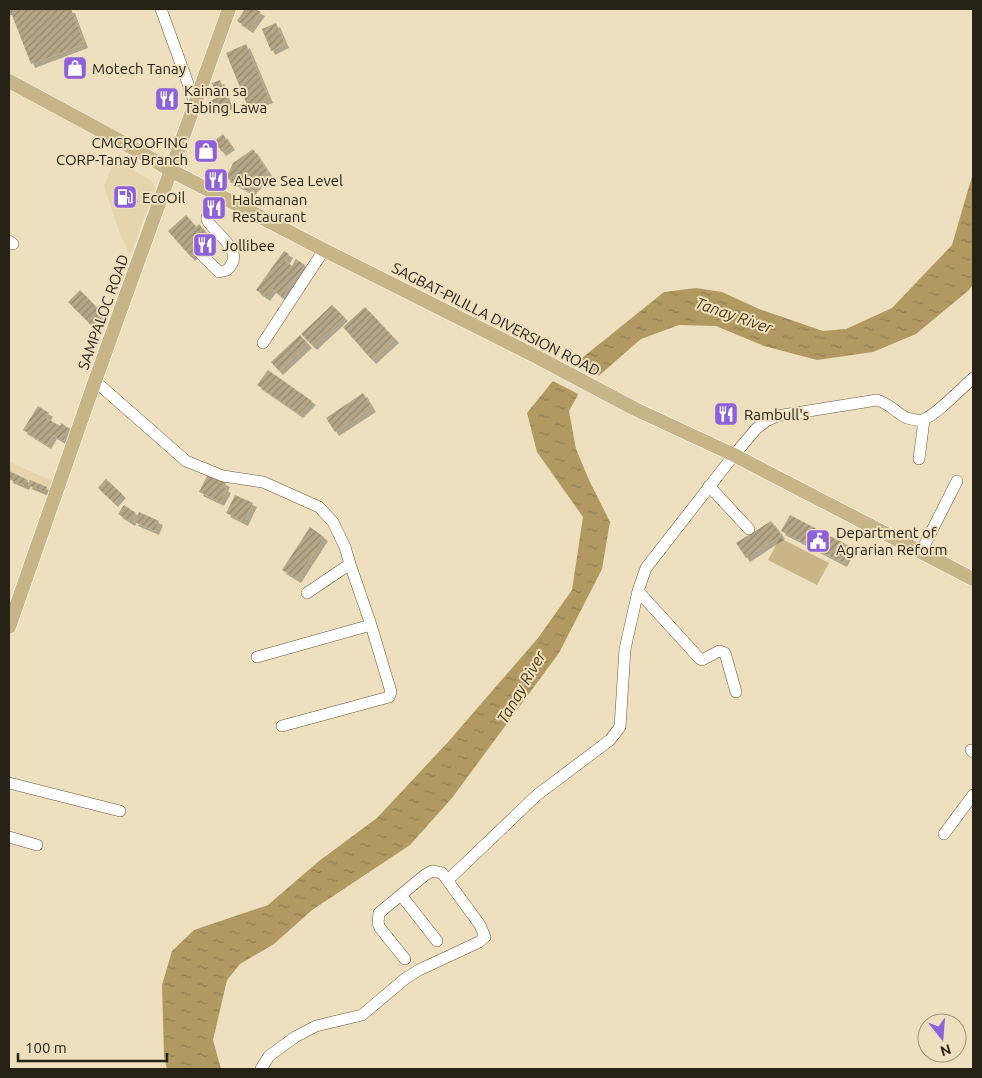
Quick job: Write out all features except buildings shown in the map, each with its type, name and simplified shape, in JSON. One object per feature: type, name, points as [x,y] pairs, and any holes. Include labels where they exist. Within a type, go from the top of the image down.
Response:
[{"type":"main road","name":"SAMPALOC ROAD","points":[[9,627],[229,9]]},
{"type":"main road","name":"SAGBAT-PILILLA DIVERSION ROAD","points":[[9,81],[172,171],[324,250],[539,358],[634,409],[734,454],[973,579]]},
{"type":"street","points":[[162,9],[195,104]]},
{"type":"street","points":[[201,254],[219,272],[227,270],[233,261],[233,251],[207,220],[217,194]]},
{"type":"street","points":[[263,343],[324,250]]},
{"type":"street","points":[[448,880],[537,795],[616,734],[620,726],[625,649],[638,591],[646,568],[734,454],[756,429],[766,421],[777,416],[877,400],[884,402],[907,418],[924,420],[973,378]]},
{"type":"street","points":[[95,381],[186,462],[223,476],[263,482],[319,507],[333,522],[347,554],[391,692],[388,696],[282,726]]},
{"type":"street","points":[[919,459],[924,420]]},
{"type":"street","points":[[921,552],[957,481]]},
{"type":"street","points":[[709,486],[749,529]]},
{"type":"street","points":[[307,593],[350,564]]},
{"type":"street","points":[[638,591],[699,658],[702,660],[719,651],[725,653],[736,692]]},
{"type":"street","points":[[257,657],[371,625]]},
{"type":"street","points":[[9,783],[120,811]]},
{"type":"street","points":[[944,834],[973,795]]},
{"type":"street","points":[[9,837],[36,845]]},
{"type":"street","points":[[262,1069],[269,1056],[295,1037],[316,1026],[362,1015],[406,978],[479,942],[485,937],[480,926],[442,873],[432,871],[379,913],[380,928],[405,959]]},
{"type":"street","points":[[401,896],[437,941]]},
{"type":"shaded area","points":[[115,159],[153,182],[155,189],[130,255],[120,234],[104,186]]},
{"type":"shaded area","points":[[9,462],[53,481],[45,495],[9,480]]},
{"type":"shaded area","points":[[780,538],[829,563],[817,585],[768,560]]},
{"type":"water","name":"Tanay River","points":[[973,173],[973,285],[916,334],[873,352],[817,360],[764,346],[716,326],[679,325],[641,339],[579,393],[569,411],[576,449],[610,522],[602,569],[559,653],[452,798],[410,845],[312,910],[274,944],[240,964],[227,980],[213,1040],[221,1069],[167,1069],[164,1057],[162,985],[172,951],[194,930],[268,905],[319,861],[377,818],[448,742],[538,638],[572,590],[583,517],[537,452],[527,413],[552,382],[664,292],[696,288],[722,292],[759,309],[823,331],[846,329],[892,308],[952,245]]},
{"type":"pier","points":[[573,362],[601,377],[580,395],[551,380]]},
{"type":"place","name":"Motech Tanay","points":[[75,68]]},
{"type":"place","name":"Kainan sa Tabing Lawa","points":[[167,99]]},
{"type":"place","name":"CMCROOFING CORP-Tanay Branch","points":[[206,151]]},
{"type":"place","name":"Above Sea Level","points":[[216,180]]},
{"type":"place","name":"EcoOil","points":[[125,197]]},
{"type":"place","name":"Halamanan Restaurant","points":[[214,208]]},
{"type":"place","name":"Jollibee","points":[[205,245]]},
{"type":"place","name":"Rambull's","points":[[726,414]]},
{"type":"place","name":"Department of Agrarian Reform","points":[[818,541]]}]
